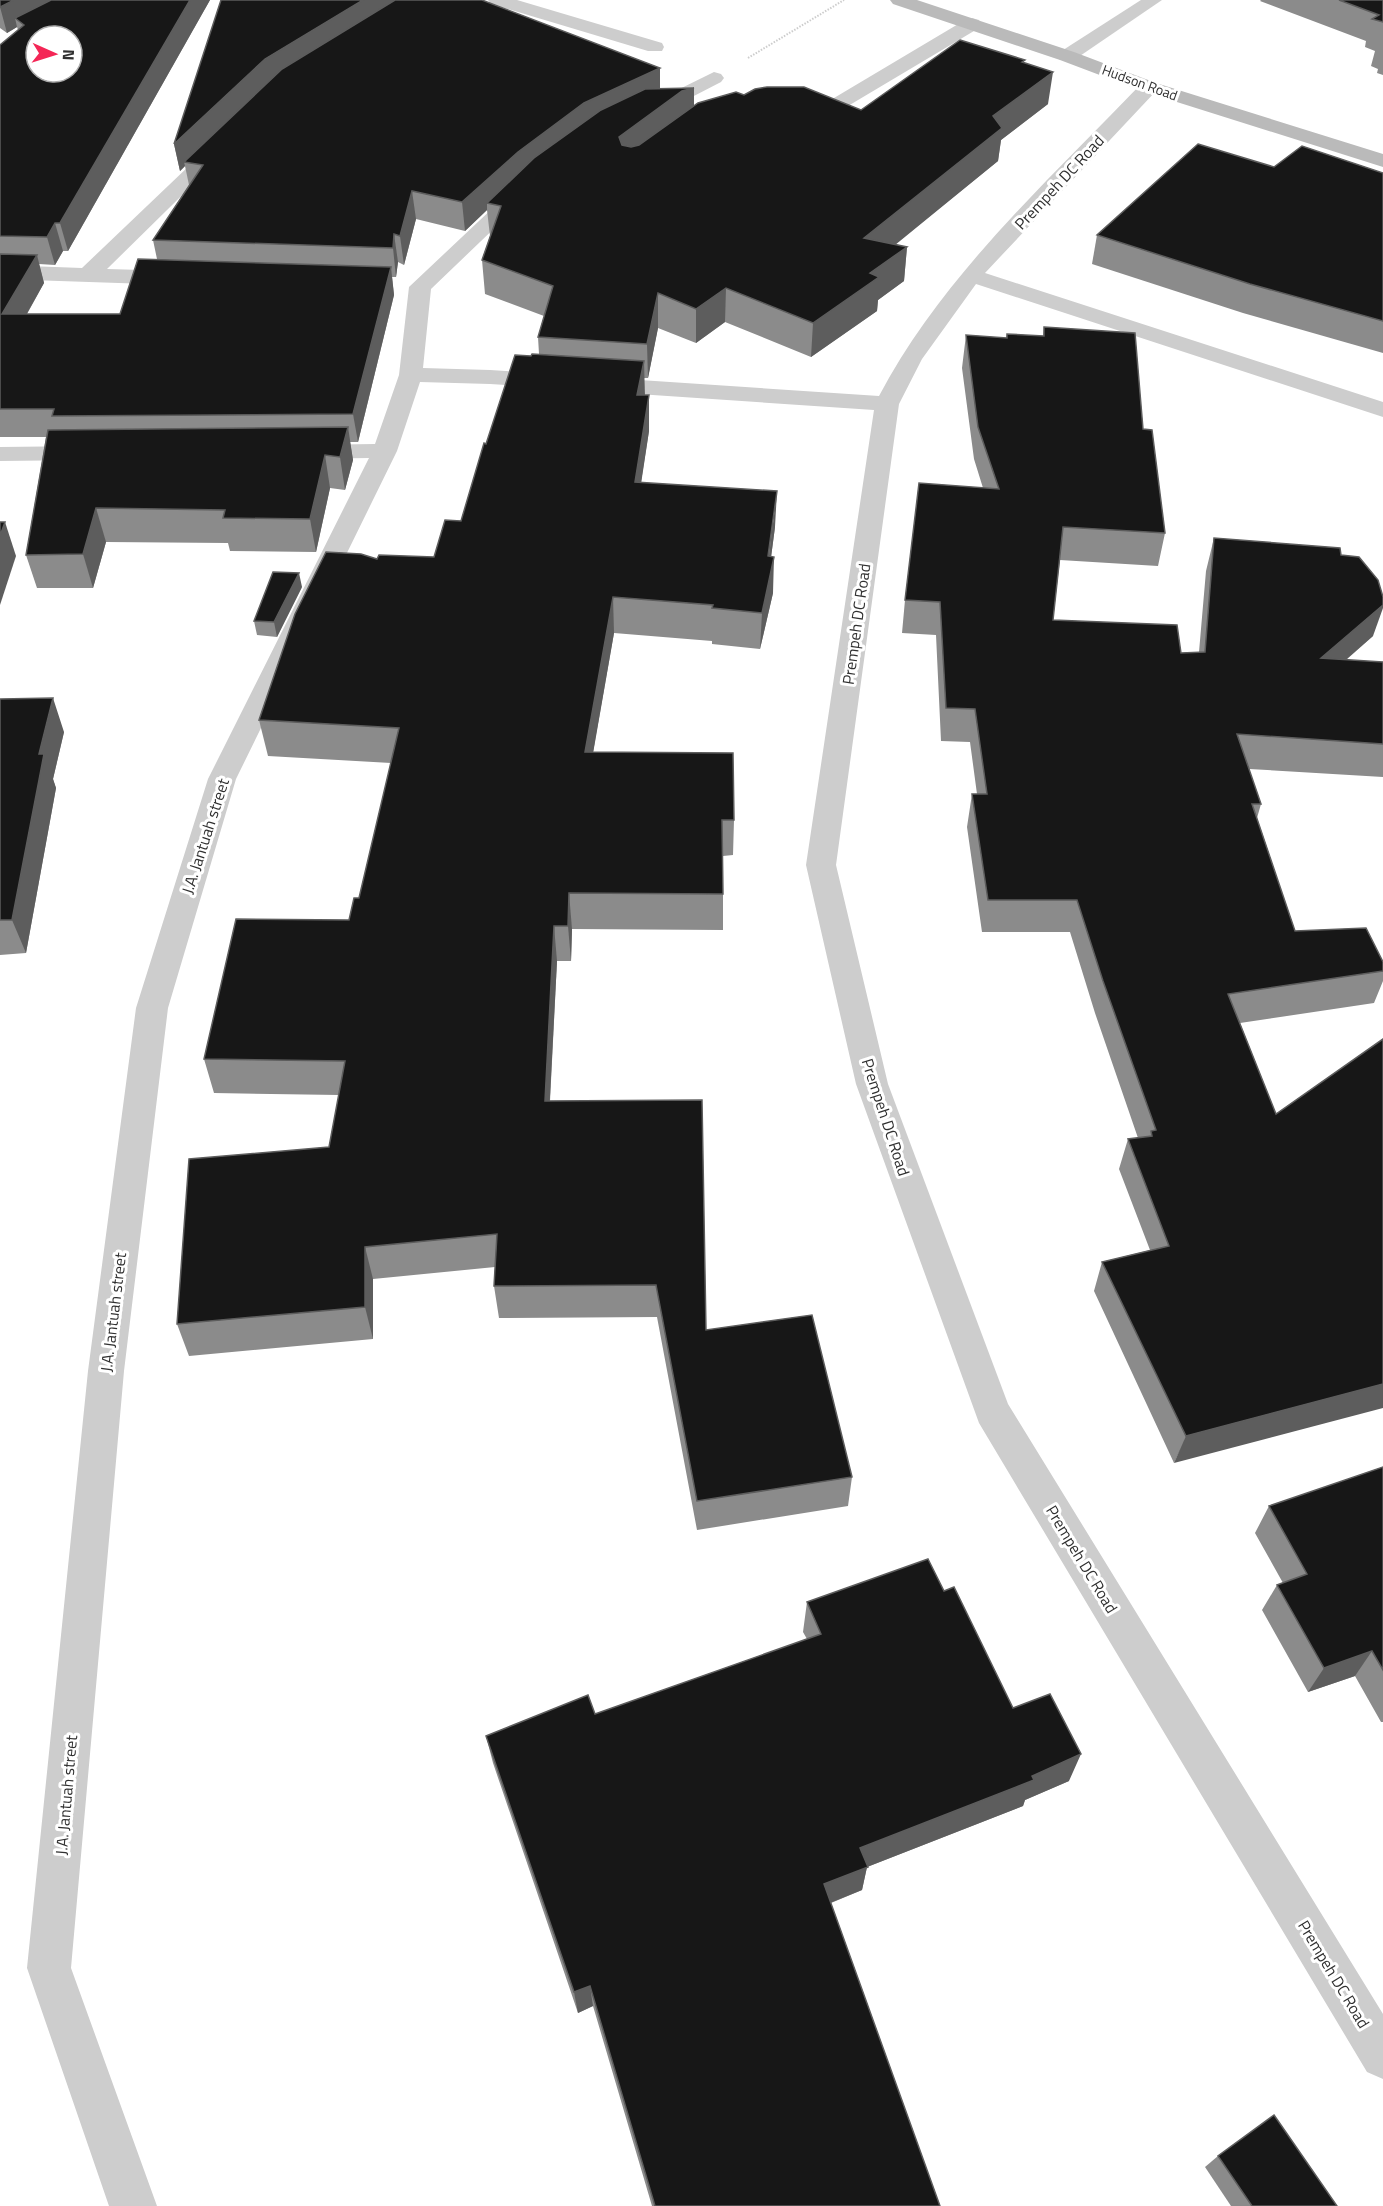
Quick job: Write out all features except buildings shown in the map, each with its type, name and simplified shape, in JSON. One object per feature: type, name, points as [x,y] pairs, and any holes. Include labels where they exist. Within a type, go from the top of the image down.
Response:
[{"type":"street","points":[[497,0],[655,47]]},
{"type":"street","name":"Hudson Road","points":[[899,0],[1067,56],[1149,87],[1383,161]]},
{"type":"street","points":[[1067,56],[1153,0]]},
{"type":"street","points":[[776,112],[798,112],[841,102],[972,24]]},
{"type":"street","points":[[639,116],[714,78]]},
{"type":"street","name":"Prempeh DC Road","points":[[1149,87],[971,275],[911,358],[887,404],[821,865],[872,1084],[992,1411],[1383,2056]]},
{"type":"street","points":[[89,274],[235,133]]},
{"type":"street","points":[[396,286],[420,287],[538,179]]},
{"type":"street","points":[[0,272],[195,278]]},
{"type":"street","points":[[971,275],[1383,410]]},
{"type":"street","name":"J.A. Jantuah street","points":[[132,2206],[49,1968],[106,1371],[152,1008],[222,779],[385,451],[411,375],[420,287]]},
{"type":"street","points":[[411,375],[490,377],[887,404]]},
{"type":"street","points":[[280,452],[385,451]]},
{"type":"street","points":[[0,454],[117,453]]},
{"type":"path","points":[[714,78],[844,0]]}]
